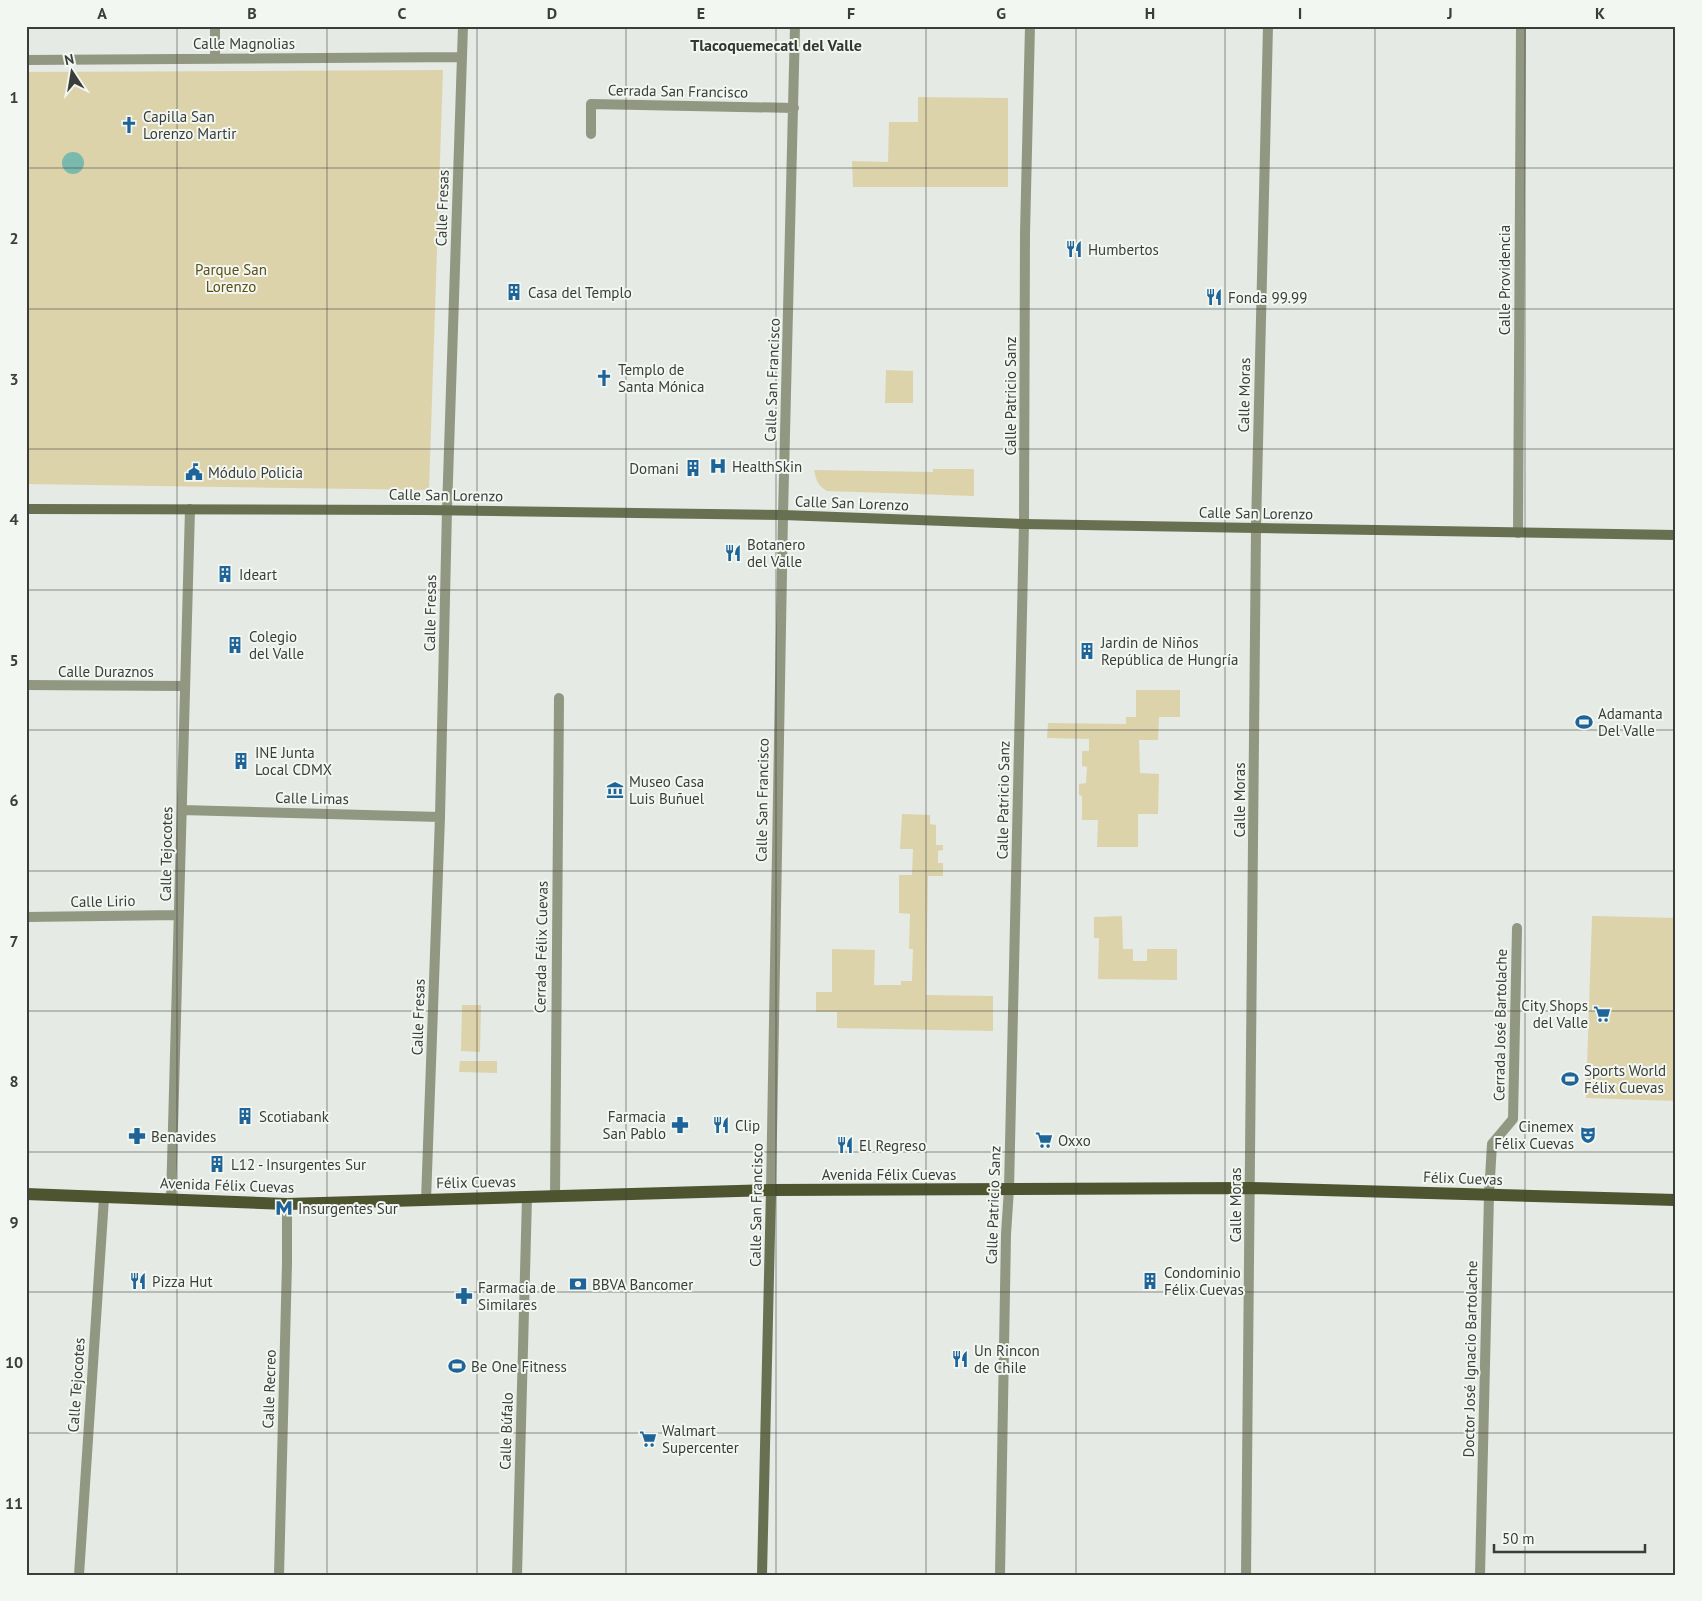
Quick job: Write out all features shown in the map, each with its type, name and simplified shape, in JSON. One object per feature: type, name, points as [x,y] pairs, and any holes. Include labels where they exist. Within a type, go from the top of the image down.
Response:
[{"type":"main road","name":"Avenida Félix Cuevas","points":[[527,1197],[771,1190],[1250,1188]]},
{"type":"main road","name":"Félix Cuevas","points":[[1250,1188],[1676,1200]]},
{"type":"main road","name":"Avenida Félix Cuevas","points":[[26,1194],[287,1204],[426,1200]]},
{"type":"main road","name":"Félix Cuevas","points":[[426,1200],[527,1197]]},
{"type":"street","points":[[215,26],[215,59]]},
{"type":"street","name":"Calle Fresas","points":[[426,1200],[440,817],[447,510],[463,26]]},
{"type":"street","name":"Calle San Francisco","points":[[762,1575],[783,515],[795,26]]},
{"type":"street","name":"Calle Patricio Sanz","points":[[1000,1575],[1006,1244],[1024,524],[1025,243],[1030,26]]},
{"type":"street","name":"Calle Moras","points":[[1246,1575],[1256,528],[1268,26]]},
{"type":"street","name":"Calle Providencia","points":[[1518,533],[1521,26]]},
{"type":"street","name":"Calle Magnolias","points":[[26,60],[462,58]]},
{"type":"street","name":"Cerrada San Francisco","points":[[591,134],[591,104],[794,108]]},
{"type":"street","name":"Calle San Lorenzo","points":[[26,509],[447,510],[783,515],[1024,524],[1676,536]]},
{"type":"street","name":"Calle Tejocotes","points":[[171,1200],[190,509]]},
{"type":"street","name":"Calle Duraznos","points":[[26,685],[185,686]]},
{"type":"street","name":"Cerrada Félix Cuevas","points":[[555,1197],[559,698]]},
{"type":"street","name":"Calle Limas","points":[[182,810],[440,817]]},
{"type":"street","name":"Calle Lirio","points":[[26,917],[179,915]]},
{"type":"street","name":"Cerrada José Bartolache","points":[[1492,1144],[1513,1119],[1517,928]]},
{"type":"street","name":"Doctor José Ignacio Bartolache","points":[[1480,1575],[1489,1195],[1492,1144]]},
{"type":"street","name":"Calle Búfalo","points":[[517,1575],[527,1197]]},
{"type":"street","name":"Calle Tejocotes","points":[[79,1575],[104,1198]]},
{"type":"street","name":"Calle Recreo","points":[[279,1575],[287,1204]]},
{"type":"green space","name":"Parque San Lorenzo","points":[[443,70],[429,490],[26,484],[26,72]]},
{"type":"green space","points":[[918,97],[1008,98],[1008,187],[853,187],[852,161],[888,162],[889,122],[918,122]]},
{"type":"green space","points":[[886,370],[913,371],[913,403],[885,403]]},
{"type":"green space","points":[[933,469],[974,469],[974,496],[827,491],[821,487],[814,470],[933,472]]},
{"type":"green space","points":[[1136,690],[1180,690],[1180,717],[1159,717],[1158,740],[1139,740],[1140,773],[1159,774],[1158,814],[1138,814],[1138,847],[1097,847],[1098,820],[1082,820],[1082,796],[1079,795],[1079,784],[1086,783],[1087,767],[1082,766],[1082,751],[1089,751],[1089,739],[1047,738],[1048,723],[1126,724],[1126,717],[1136,717]]},
{"type":"green space","points":[[902,814],[930,815],[930,824],[936,825],[936,845],[943,845],[943,850],[938,851],[938,863],[943,863],[943,876],[928,876],[926,995],[993,996],[993,1031],[837,1028],[837,1012],[816,1012],[816,992],[832,992],[832,949],[875,950],[874,985],[901,985],[901,981],[912,981],[913,949],[909,949],[910,914],[899,913],[899,875],[912,875],[913,849],[900,849]]},
{"type":"green space","points":[[1122,916],[1123,949],[1133,949],[1133,961],[1147,961],[1147,949],[1177,949],[1177,980],[1098,979],[1099,938],[1094,938],[1094,917]]},
{"type":"green space","points":[[1592,916],[1676,918],[1676,1101],[1586,1098]]},
{"type":"green space","points":[[462,1005],[481,1005],[480,1052],[461,1051]]},
{"type":"green space","points":[[460,1061],[497,1061],[497,1073],[459,1072]]},
{"type":"water","points":[[73,152],[81,155],[84,163],[81,171],[73,174],[65,171],[62,163],[65,155]]},
{"type":"place","name":"Capilla San Lorenzo Martir","points":[[129,125]]},
{"type":"place","name":"Humbertos","points":[[1074,249]]},
{"type":"place","name":"Casa del Templo","points":[[514,292]]},
{"type":"place","name":"Fonda 99.99","points":[[1214,297]]},
{"type":"place","name":"Templo de Santa Mónica","points":[[604,378]]},
{"type":"place","name":"HealthSkin","points":[[718,466]]},
{"type":"place","name":"Domani","points":[[693,468]]},
{"type":"place","name":"Módulo Policia","points":[[194,472]]},
{"type":"place","name":"Botanero del Valle","points":[[733,553]]},
{"type":"place","name":"Ideart","points":[[225,574]]},
{"type":"place","name":"Colegio del Valle","points":[[235,645]]},
{"type":"place","name":"Jardin de Niños República de Hungría","points":[[1087,651]]},
{"type":"place","name":"Adamanta Del Valle","points":[[1584,722]]},
{"type":"place","name":"INE Junta Local CDMX","points":[[241,761]]},
{"type":"place","name":"Museo Casa Luis Buñuel","points":[[615,790]]},
{"type":"place","name":"City Shops del Valle","points":[[1602,1014]]},
{"type":"place","name":"Sports World Félix Cuevas","points":[[1570,1079]]},
{"type":"place","name":"Scotiabank","points":[[245,1116]]},
{"type":"place","name":"Farmacia San Pablo","points":[[680,1125]]},
{"type":"place","name":"Clip","points":[[721,1125]]},
{"type":"place","name":"Cinemex Félix Cuevas","points":[[1588,1135]]},
{"type":"place","name":"Benavides","points":[[137,1136]]},
{"type":"place","name":"Oxxo","points":[[1044,1140]]},
{"type":"place","name":"El Regreso","points":[[845,1145]]},
{"type":"place","name":"L12 - Insurgentes Sur","points":[[217,1164]]},
{"type":"place","name":"Insurgentes Sur","points":[[284,1208]]},
{"type":"place","name":"Pizza Hut","points":[[138,1281]]},
{"type":"place","name":"Condominio Félix Cuevas","points":[[1150,1281]]},
{"type":"place","name":"BBVA Bancomer","points":[[578,1284]]},
{"type":"place","name":"Farmacia de Similares","points":[[464,1296]]},
{"type":"place","name":"Un Rincon de Chile","points":[[960,1359]]},
{"type":"place","name":"Be One Fitness","points":[[457,1366]]},
{"type":"place","name":"Walmart Supercenter","points":[[648,1439]]},
{"type":"district","name":"Tlacoquemecatl del Valle","points":[[776,45]]}]
